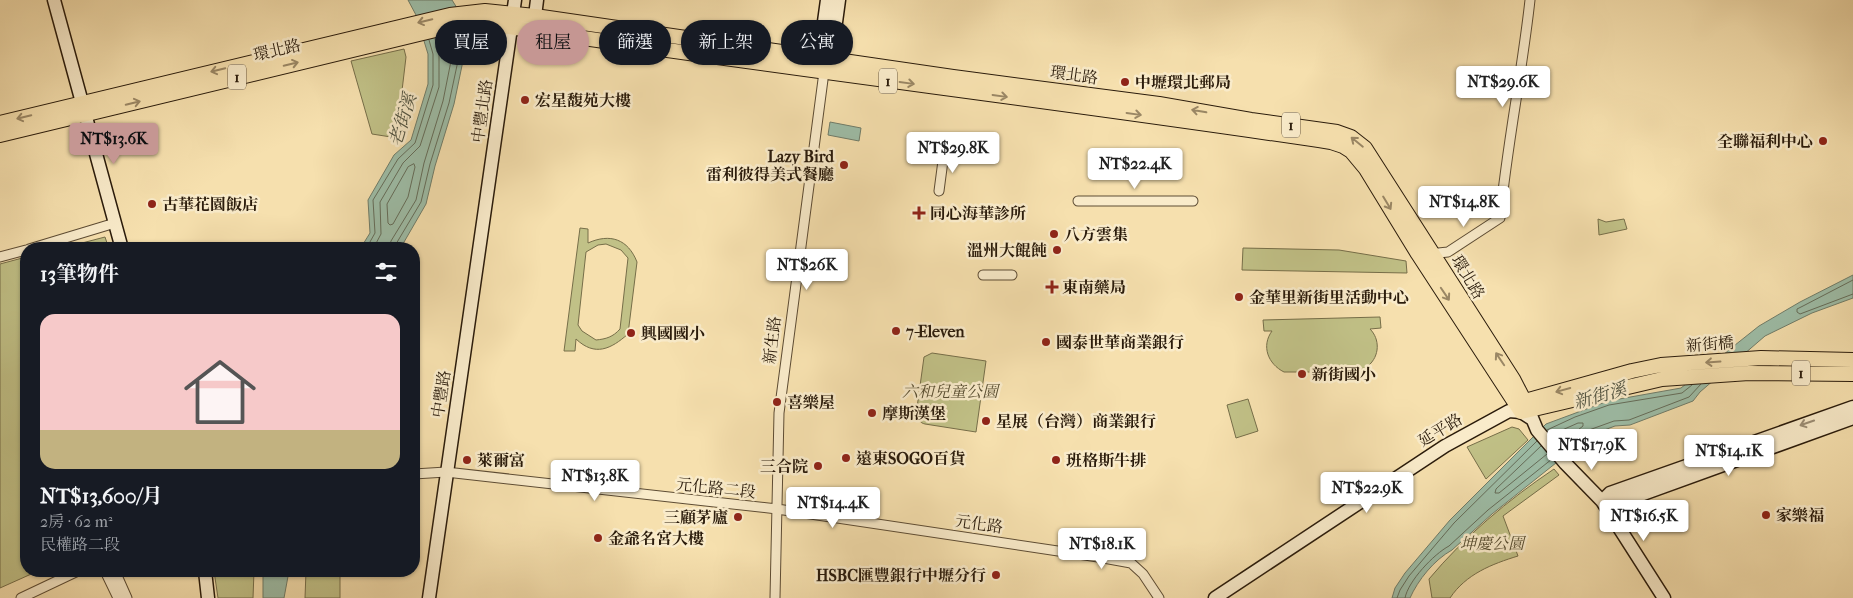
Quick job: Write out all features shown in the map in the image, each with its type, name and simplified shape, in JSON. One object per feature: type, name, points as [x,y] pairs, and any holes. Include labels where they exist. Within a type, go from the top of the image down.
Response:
[{"type":"main road","points":[[54,0],[120,242]]},
{"type":"main road","points":[[535,16],[537,0]]},
{"type":"main road","name":"新生路","points":[[826,20],[827,0]]},
{"type":"main road","points":[[834,20],[839,0]]},
{"type":"main road","name":"環北路","points":[[84,109],[386,36],[452,26],[485,11],[535,16],[781,52]]},
{"type":"main road","name":"環北路","points":[[513,13],[824,72],[953,83],[1087,101],[1331,142],[1343,146],[1352,152],[1366,169],[1418,254],[1524,412]]},
{"type":"main road","name":"中豐北路","points":[[486,196],[513,13]]},
{"type":"main road","name":"環北路","points":[[853,63],[953,83]]},
{"type":"main road","name":"新生路","points":[[824,65],[824,72]]},
{"type":"main road","name":"環北路","points":[[1087,101],[1159,104],[1251,120],[1338,132],[1351,137],[1365,148],[1516,384],[1524,412]]},
{"type":"main road","name":"1","points":[[0,123],[84,109]]},
{"type":"main road","name":"1","points":[[0,135],[84,109]]},
{"type":"main road","name":"中豐路","points":[[429,598],[486,196]]},
{"type":"main road","name":"新街橋","points":[[1661,365],[1761,358],[1853,360]]},
{"type":"main road","name":"延平路","points":[[1214,598],[1445,446],[1524,412],[1632,371],[1661,365]]},
{"type":"main road","name":"新街橋","points":[[1662,379],[1749,373],[1853,374]]},
{"type":"main road","name":"延平路","points":[[1524,412],[1662,379]]},
{"type":"main road","points":[[1602,501],[1610,492],[1853,407]]},
{"type":"main road","points":[[1524,412],[1562,459],[1602,501],[1664,598]]},
{"type":"main road","points":[[1602,501],[1615,503],[1632,498],[1853,418]]},
{"type":"main road","points":[[206,577],[208,598]]},
{"type":"street","points":[[1418,254],[1448,252],[1500,218],[1530,0]]},
{"type":"street","name":"新生路","points":[[775,598],[779,413],[824,72]]},
{"type":"street","points":[[939,191],[944,153]]},
{"type":"street","points":[[1078,201],[1193,201]]},
{"type":"street","points":[[51,242],[114,223]]},
{"type":"street","points":[[0,257],[20,251]]},
{"type":"street","points":[[983,275],[1012,275]]},
{"type":"street","name":"元化路二段","points":[[420,474],[446,472],[777,509]]},
{"type":"street","name":"元化路","points":[[777,509],[1043,547],[1131,563],[1143,574],[1160,598]]},
{"type":"street","points":[[21,598],[65,577]]},
{"type":"street","points":[[108,577],[118,598]]},
{"type":"street","points":[[118,577],[127,598]]},
{"type":"green space","points":[[404,49],[406,57],[399,116],[391,137],[372,134],[351,61]]},
{"type":"green space","points":[[1598,219],[1606,222],[1624,219],[1627,229],[1599,235]]},
{"type":"green space","points":[[580,228],[588,229],[588,243],[604,239],[617,240],[629,248],[637,262],[628,334],[615,344],[603,349],[590,348],[576,339],[575,351],[564,351]],"holes":[[[606,244],[621,250],[628,258],[620,329],[609,337],[596,340],[582,331],[578,325],[586,252],[598,245]]]},
{"type":"green space","points":[[105,237],[107,242],[86,242]]},
{"type":"green space","points":[[1243,248],[1339,250],[1406,261],[1407,273],[1242,270]]},
{"type":"green space","points":[[20,259],[20,577],[25,577],[0,588],[0,264]]},
{"type":"green space","points":[[1380,317],[1381,328],[1370,329],[1376,338],[1377,353],[1372,362],[1363,369],[1353,372],[1284,372],[1278,369],[1268,354],[1267,343],[1272,331],[1264,331],[1263,320]]},
{"type":"green space","name":"六和兒童公園","points":[[932,353],[986,361],[976,432],[925,424],[920,422],[916,415],[924,357]]},
{"type":"green space","points":[[1248,399],[1258,431],[1236,438],[1227,405]]},
{"type":"green space","points":[[1512,427],[1519,429],[1528,440],[1486,479],[1467,447]]},
{"type":"green space","name":"坤慶公園","points":[[1554,469],[1559,475],[1503,516],[1518,556],[1480,571],[1464,582],[1450,598],[1432,598],[1429,579],[1457,548],[1520,493]]},
{"type":"green space","points":[[215,577],[254,577],[253,598],[218,598]]},
{"type":"green space","points":[[306,577],[340,577],[340,598],[305,598]]},
{"type":"water","points":[[408,0],[452,0],[457,8],[459,20],[435,20],[435,65],[462,65],[454,104],[435,166],[426,204],[404,242],[364,242],[370,233],[368,200],[394,155],[411,140],[428,84],[428,54],[416,15]]},
{"type":"water","points":[[830,122],[861,128],[859,141],[828,135]]},
{"type":"water","name":"新街溪","points":[[1853,275],[1853,298],[1812,313],[1765,336],[1700,392],[1693,401],[1630,425],[1615,426],[1591,435],[1439,559],[1417,584],[1410,598],[1392,598],[1395,588],[1405,573],[1450,520],[1546,424],[1608,401],[1681,388],[1759,326],[1800,302]]},
{"type":"water","points":[[263,577],[288,577],[284,598],[263,598]]},
{"type":"place","name":"中壢環北郵局","points":[[1125,82]]},
{"type":"place","name":"宏星馥苑大樓","points":[[525,100]]},
{"type":"place","name":"全聯福利中心","points":[[1823,141]]},
{"type":"place","name":"Lazy Bird 雷利彼得美式餐廳","points":[[844,165]]},
{"type":"place","name":"古華花園飯店","points":[[152,204]]},
{"type":"place","name":"同心海華診所","points":[[919,213]]},
{"type":"place","name":"八方雲集","points":[[1054,234]]},
{"type":"place","name":"溫州大餛飩","points":[[1057,250]]},
{"type":"place","name":"東南藥局","points":[[1052,287]]},
{"type":"place","name":"金華里新街里活動中心","points":[[1239,297]]},
{"type":"place","name":"7-Eleven","points":[[896,331]]},
{"type":"place","name":"興國國小","points":[[631,333]]},
{"type":"place","name":"國泰世華商業銀行","points":[[1046,342]]},
{"type":"place","name":"新街國小","points":[[1302,374]]},
{"type":"place","name":"喜樂屋","points":[[777,402]]},
{"type":"place","name":"摩斯漢堡","points":[[872,413]]},
{"type":"place","name":"星展（台灣）商業銀行","points":[[986,421]]},
{"type":"place","name":"遠東SOGO百貨","points":[[846,458]]},
{"type":"place","name":"萊爾富","points":[[467,460]]},
{"type":"place","name":"班格斯牛排","points":[[1056,460]]},
{"type":"place","name":"三合院","points":[[818,466]]},
{"type":"place","name":"家樂福","points":[[1766,515]]},
{"type":"place","name":"三顧茅廬","points":[[738,517]]},
{"type":"place","name":"金爺名宮大樓","points":[[598,538]]},
{"type":"place","name":"HSBC匯豐銀行中壢分行","points":[[996,575]]},
{"type":"water label","name":"老街溪","points":[[403,120]]}]
